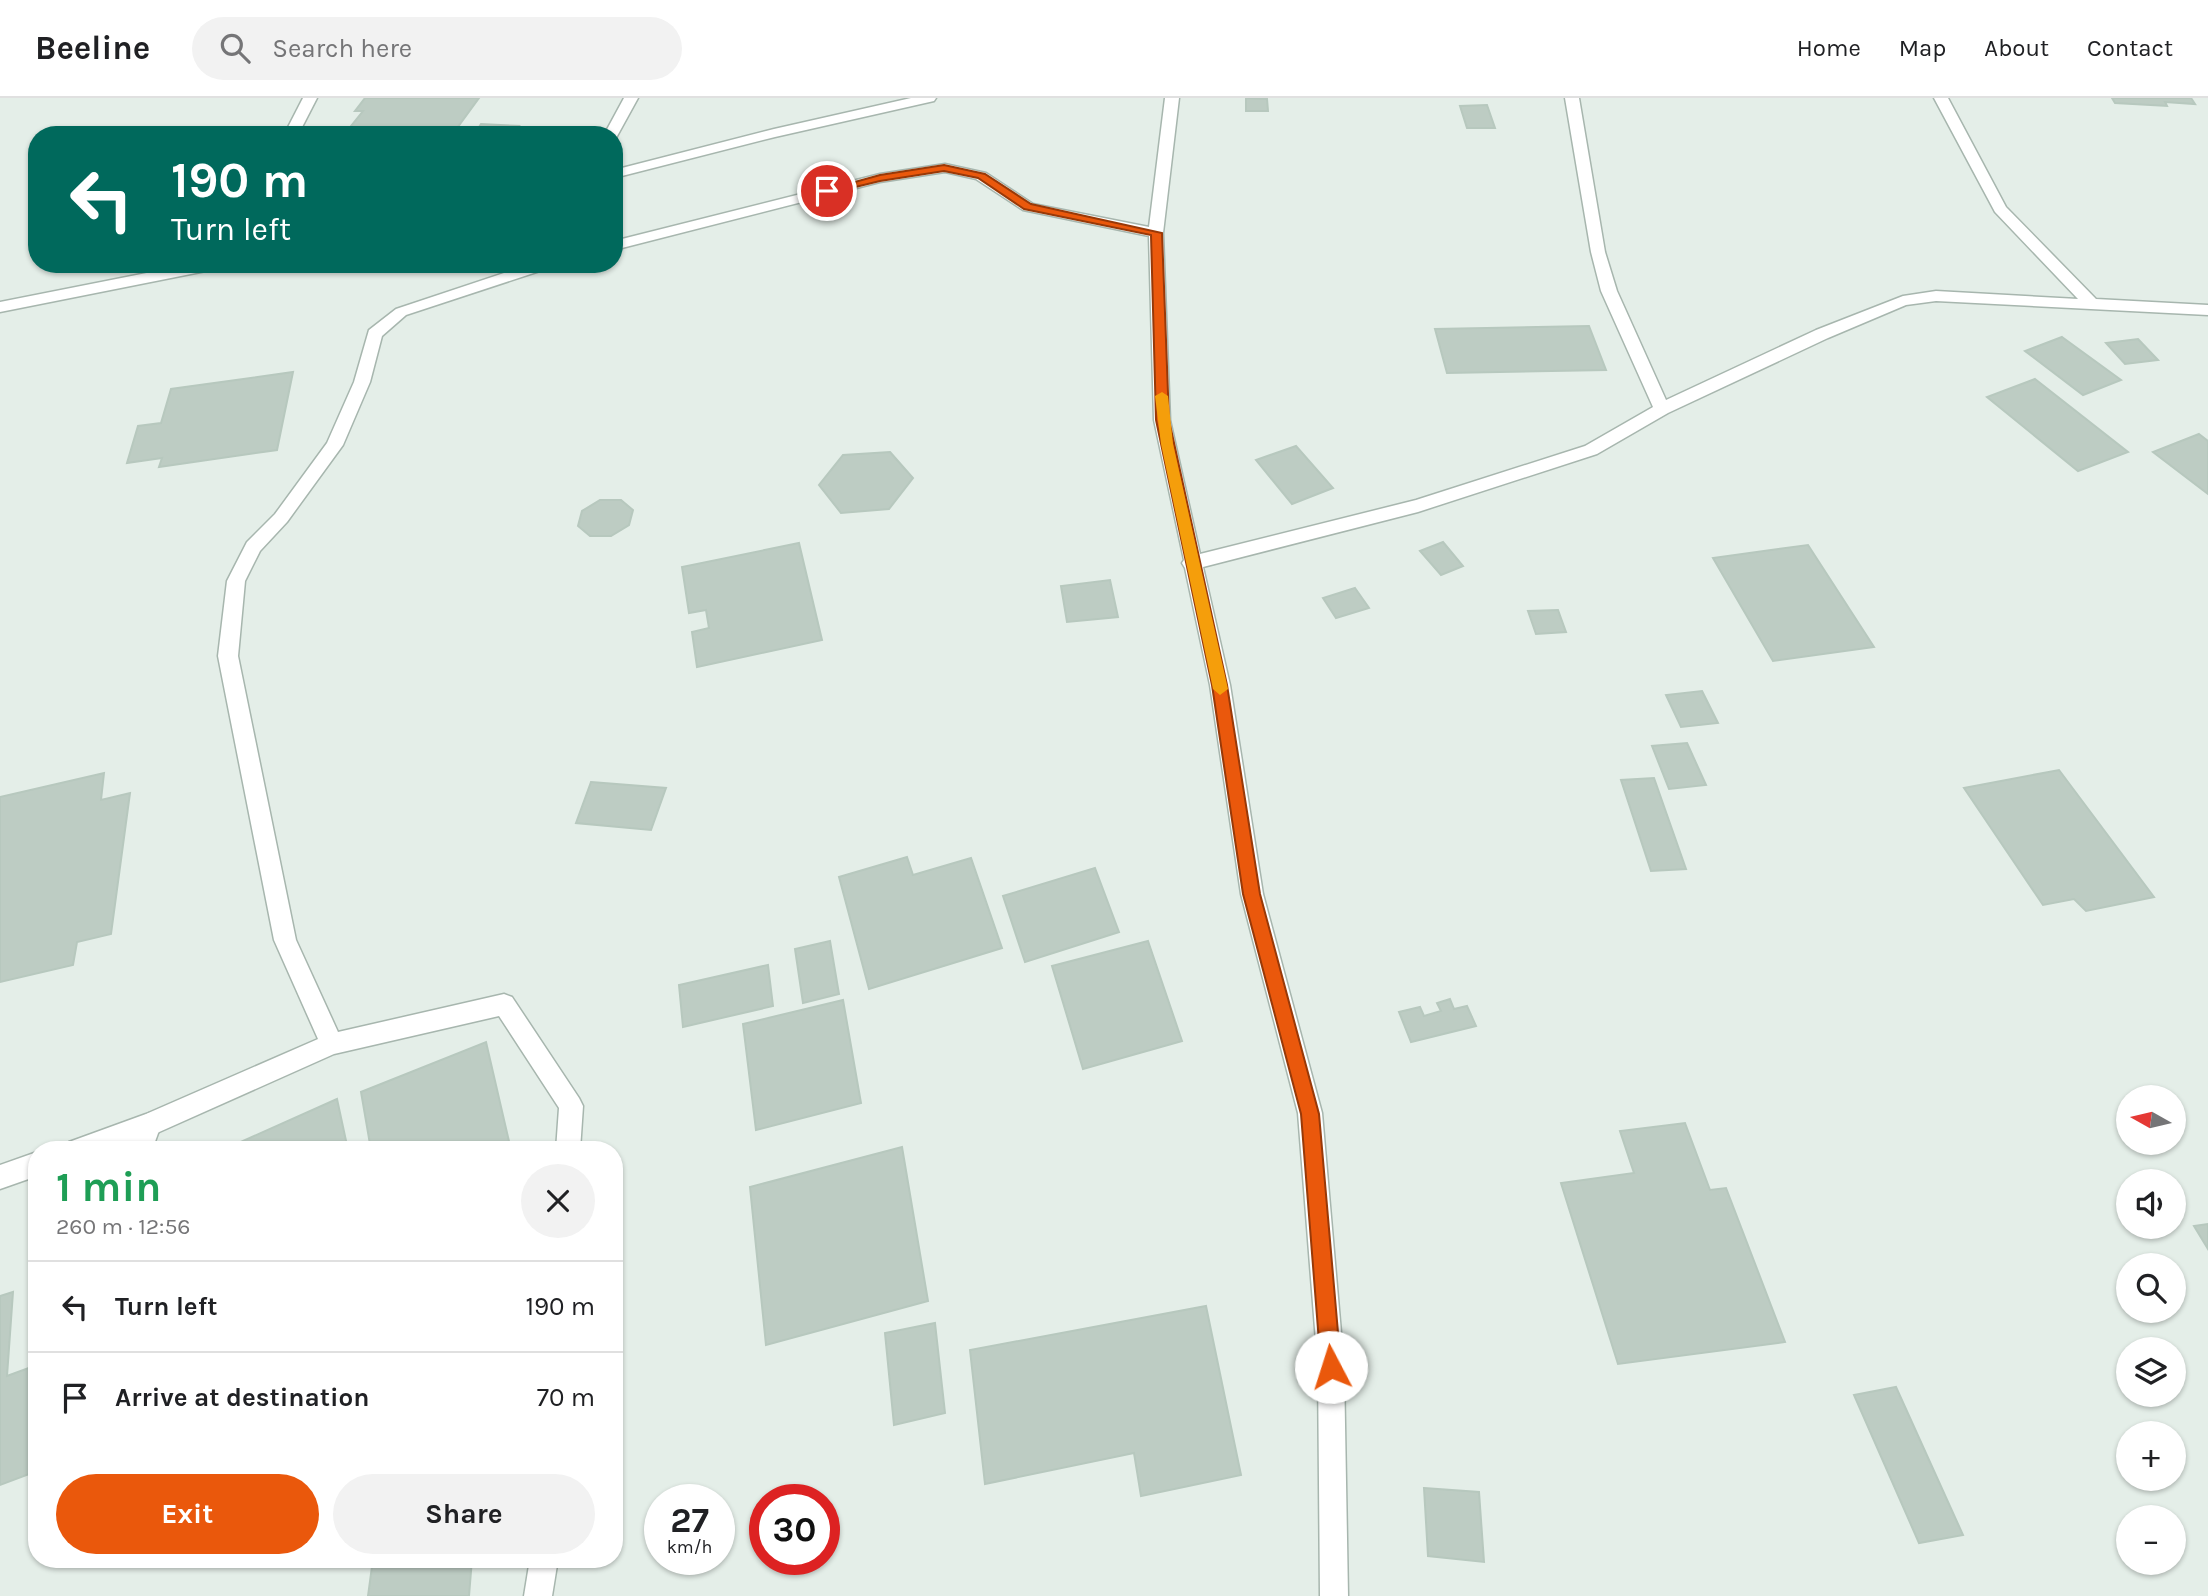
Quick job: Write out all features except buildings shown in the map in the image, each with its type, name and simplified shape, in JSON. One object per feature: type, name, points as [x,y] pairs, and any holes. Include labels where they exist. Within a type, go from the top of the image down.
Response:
[{"type":"street","points":[[295,126],[310,98]]},
{"type":"street","points":[[616,126],[631,98]]},
{"type":"street","points":[[623,171],[929,98]]},
{"type":"street","points":[[1172,98],[1156,233],[1162,420],[1191,563],[1220,685],[1252,894],[1310,1114],[1331,1367],[1334,1596]]},
{"type":"street","points":[[1572,98],[1598,252],[1609,291],[1662,409]]},
{"type":"street","points":[[1941,98],[2000,209],[2093,305]]},
{"type":"street","points":[[623,244],[880,178],[944,168],[981,176],[1028,207],[1156,233]]},
{"type":"street","points":[[0,307],[171,273]]},
{"type":"street","points":[[332,1044],[285,940],[228,656],[236,580],[253,547],[281,517],[335,445],[362,382],[375,334],[401,312],[520,273]]},
{"type":"street","points":[[1191,563],[1418,506],[1591,450],[1662,409],[1822,334],[1903,301],[1936,296],[2208,310]]},
{"type":"street","points":[[104,1141],[149,1125],[332,1044],[504,1004],[571,1106],[569,1141]]},
{"type":"street","points":[[143,1141],[149,1125]]},
{"type":"street","points":[[0,1177],[28,1167]]},
{"type":"street","points":[[538,1596],[543,1568]]},
{"type":"slow traffic","points":[[1162,396],[1162,420],[1220,689]]},
{"type":"route","points":[[827,191],[880,178],[944,168],[981,176],[1028,207],[1156,233],[1162,420],[1191,563],[1220,685],[1252,894],[1310,1114],[1331,1367]]}]
